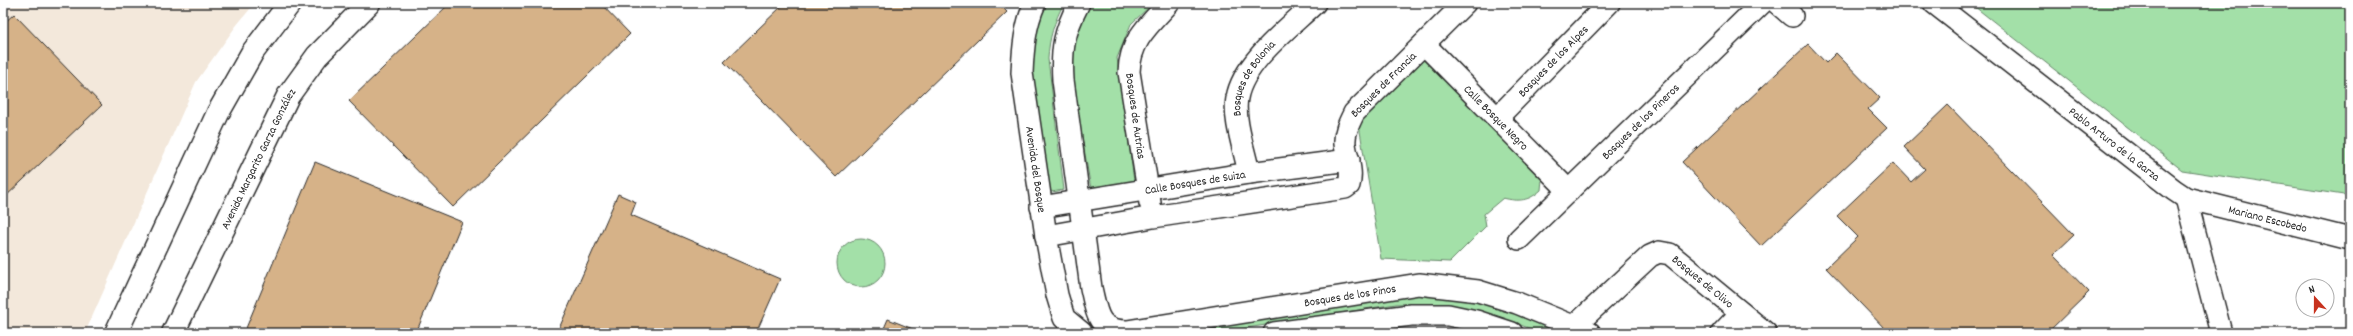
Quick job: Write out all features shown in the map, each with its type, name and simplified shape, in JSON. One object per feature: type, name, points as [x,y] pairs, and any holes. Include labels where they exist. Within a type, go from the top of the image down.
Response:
[{"type":"main road","points":[[116,333],[218,112],[252,53],[290,3]]},
{"type":"main road","name":"Avenida Margarito Garza González","points":[[173,333],[288,96],[317,56],[369,3]]},
{"type":"street","points":[[1079,3],[1069,22],[1061,52],[1082,229]]},
{"type":"street","name":"Bosques de Autrias","points":[[1153,217],[1147,190],[1128,72],[1129,58],[1138,38],[1169,3]]},
{"type":"street","name":"Bosques de Bolonia","points":[[1249,173],[1237,113],[1237,98],[1241,82],[1250,68],[1266,50],[1315,3]]},
{"type":"street","name":"Bosques de Francia","points":[[1153,217],[1341,189],[1349,185],[1351,173],[1345,142],[1347,127],[1354,113],[1465,3]]},
{"type":"street","name":"Bosques de los Alpes","points":[[1497,118],[1609,3]]},
{"type":"street","name":"Bosques de los Pineros","points":[[1519,239],[1762,3]]},
{"type":"street","name":"Pablo Arturo de la Garza","points":[[1934,3],[2186,198]]},
{"type":"street","name":"Avenida del Bosque","points":[[1028,6],[1022,73],[1041,207],[1060,307],[1064,318],[1079,331]]},
{"type":"street","name":"Calle Bosque Negro","points":[[1424,44],[1569,191]]},
{"type":"street","name":"Calle Bosques de Suiza","points":[[1041,207],[1249,173],[1349,160]]},
{"type":"street","points":[[2186,198],[2221,333]]},
{"type":"street","name":"Mariano Escobedo","points":[[2186,198],[2350,239]]},
{"type":"street","points":[[1046,236],[1153,217]]},
{"type":"street","name":"Bosques de los Pinos","points":[[1082,229],[1090,288],[1097,313],[1105,326],[1118,331],[1128,332],[1419,284],[1478,291],[1517,304],[1577,331]]},
{"type":"street","name":"Bosques de Olivo","points":[[1577,331],[1650,256],[1660,252],[1670,254],[1766,333]]},
{"type":"street","points":[[1722,333],[1741,313]]},
{"type":"street","points":[[1274,333],[1411,315],[1448,315],[1476,321],[1512,333]]},
{"type":"shaded area","points":[[3,3],[255,3],[236,26],[196,82],[85,333],[3,333]]},
{"type":"green space","points":[[1041,3],[1064,3],[1057,17],[1053,30],[1048,59],[1064,190],[1045,193],[1031,58]]},
{"type":"green space","points":[[1090,3],[1153,3],[1131,24],[1117,58],[1134,181],[1091,189],[1069,61],[1079,18]]},
{"type":"green space","points":[[1970,3],[2350,3],[2350,196],[2182,170]]},
{"type":"green space","points":[[1423,52],[1542,179],[1541,190],[1537,194],[1524,200],[1503,198],[1484,214],[1486,226],[1450,262],[1381,259],[1358,119]]},
{"type":"green space","points":[[856,239],[866,239],[875,243],[881,249],[884,254],[884,272],[875,283],[866,287],[856,287],[847,283],[841,277],[837,268],[837,258],[841,249],[847,243]]},
{"type":"green space","points":[[1394,293],[1458,296],[1506,309],[1551,329],[1547,333],[1541,333],[1504,319],[1453,306],[1435,304],[1396,304],[1216,333],[1153,333]]},
{"type":"building","points":[[450,3],[600,3],[630,34],[453,207],[349,101]]},
{"type":"building","points":[[785,3],[998,3],[1007,12],[836,177],[724,62]]},
{"type":"building","points":[[14,14],[102,105],[3,199],[3,24]]},
{"type":"building","points":[[1808,44],[1826,63],[1836,53],[1880,98],[1868,109],[1887,128],[1761,246],[1682,162]]},
{"type":"building","points":[[1948,105],[2074,235],[2053,255],[2089,292],[2047,333],[1889,333],[1826,268],[1858,237],[1837,216],[1893,163],[1911,182],[1925,169],[1904,147]]},
{"type":"building","points":[[315,162],[462,222],[416,333],[244,333]]},
{"type":"building","points":[[618,194],[636,202],[631,215],[780,279],[756,333],[557,333]]},
{"type":"building","points":[[888,319],[923,333],[882,333]]}]
